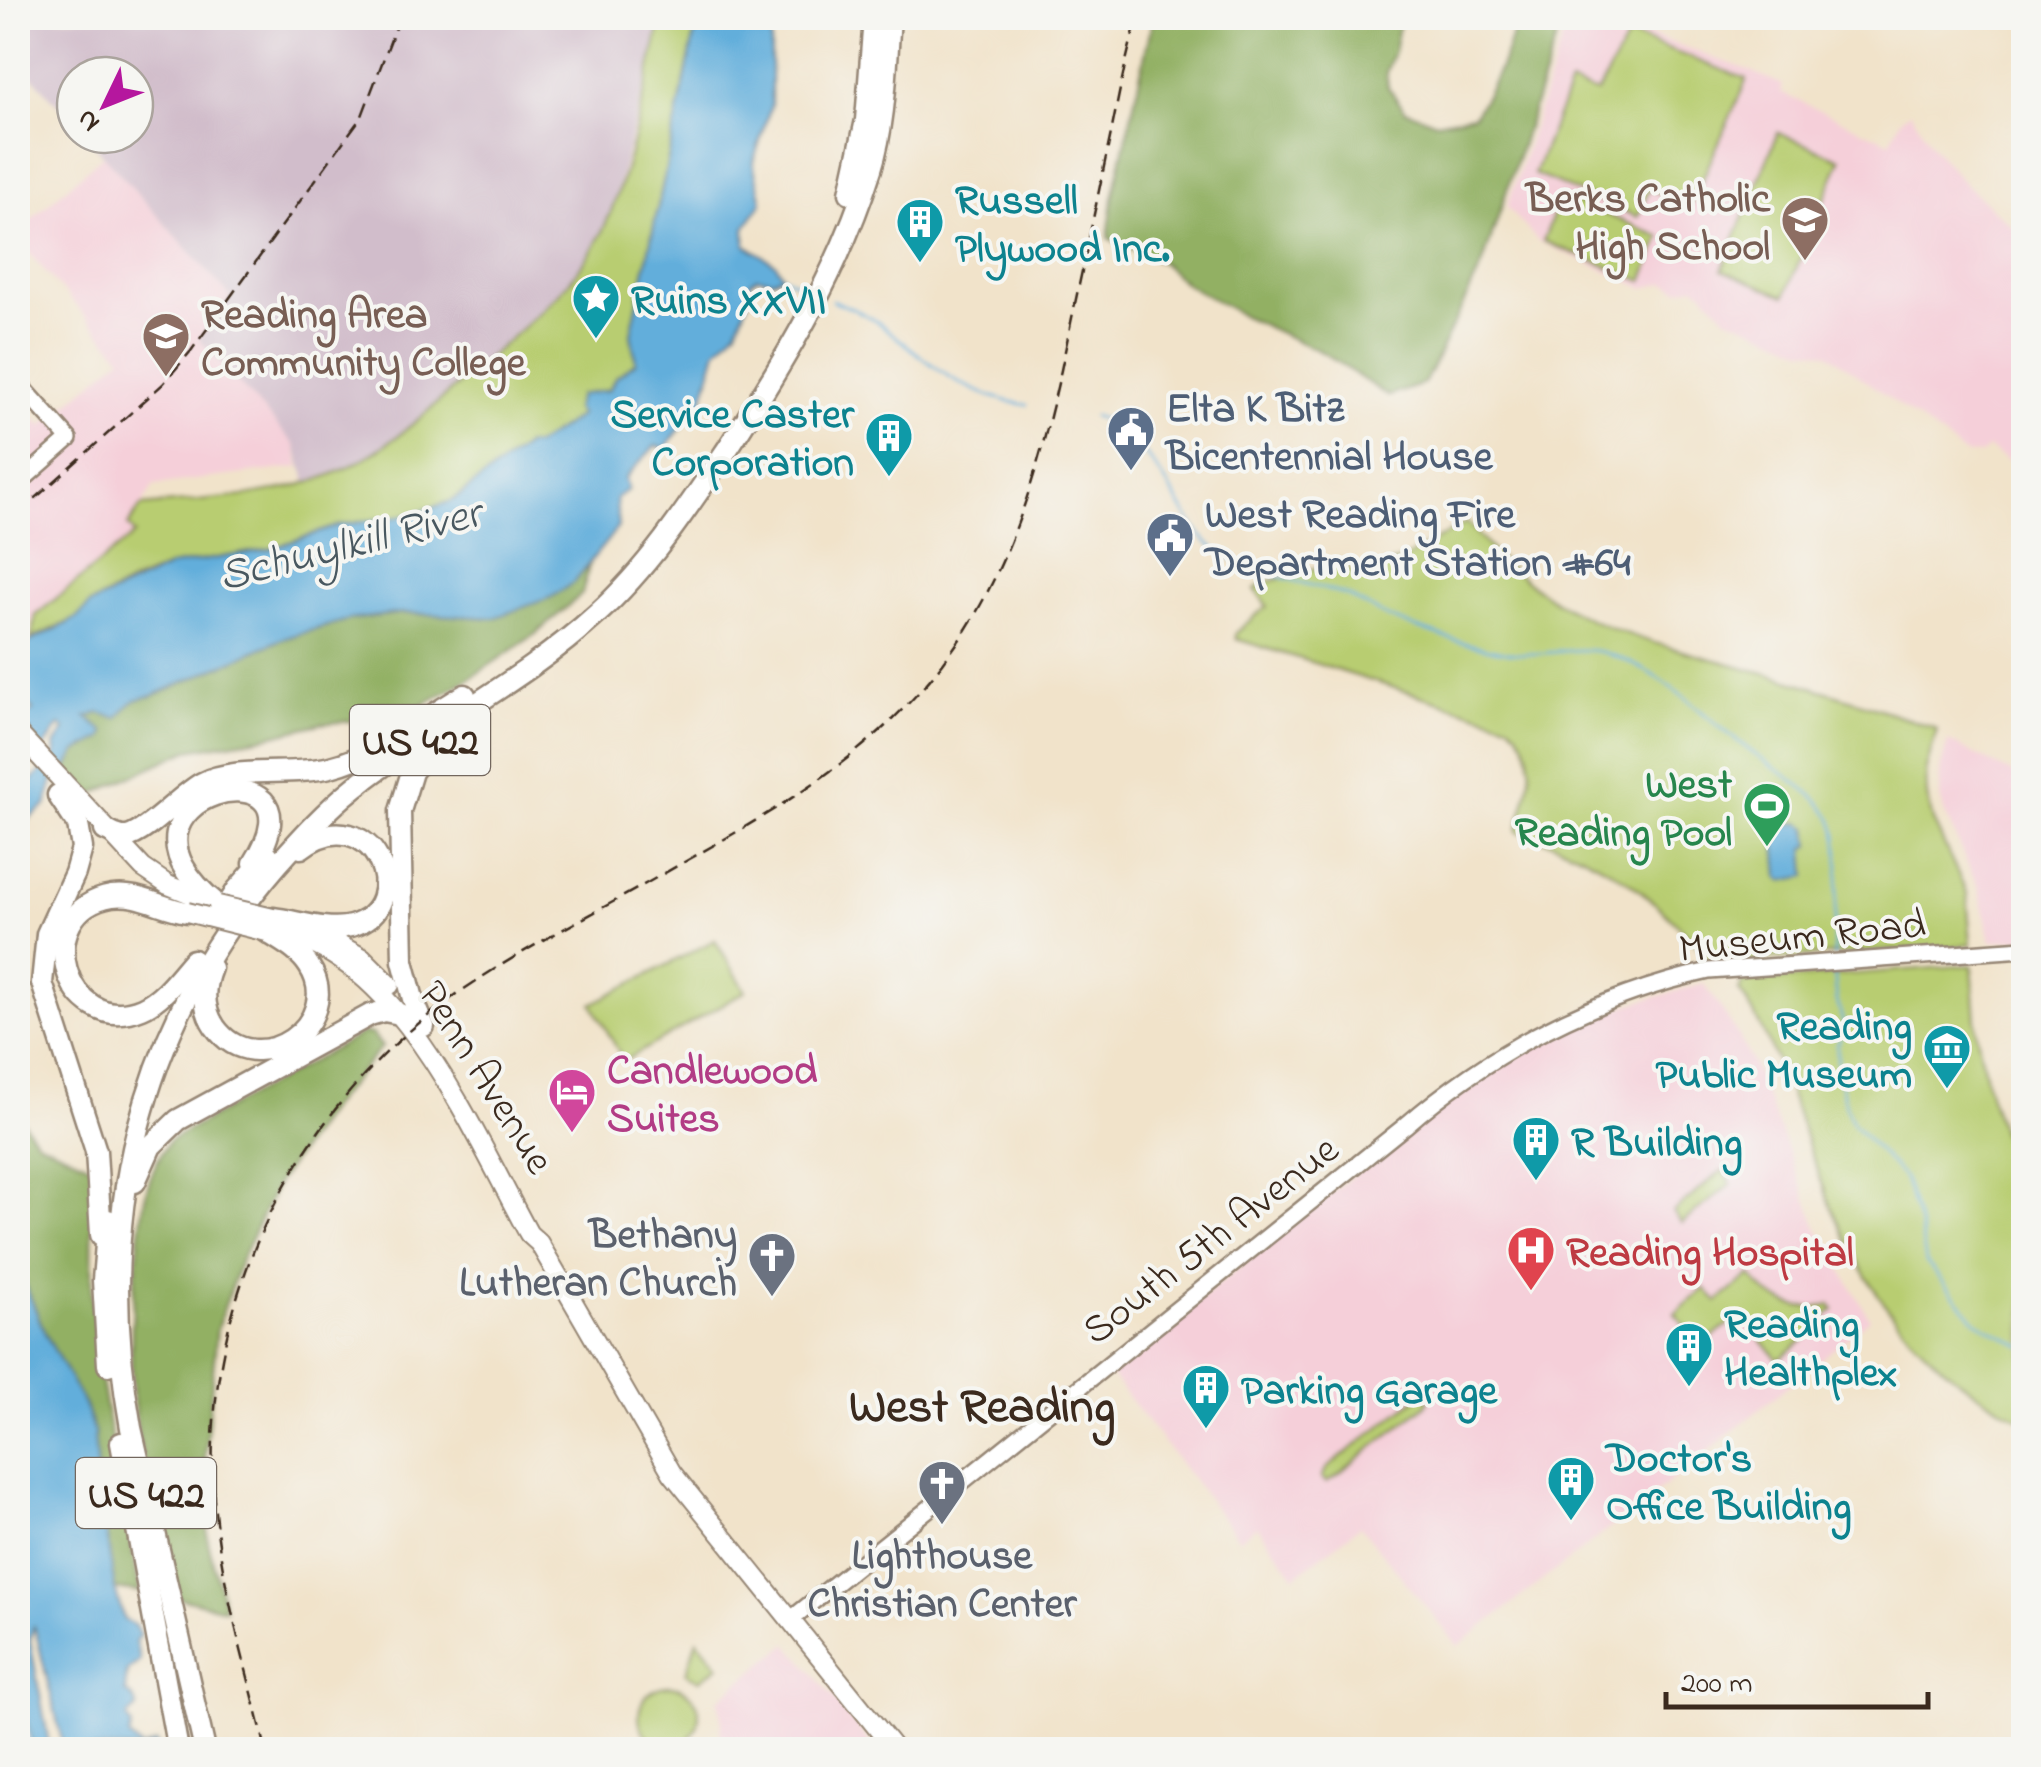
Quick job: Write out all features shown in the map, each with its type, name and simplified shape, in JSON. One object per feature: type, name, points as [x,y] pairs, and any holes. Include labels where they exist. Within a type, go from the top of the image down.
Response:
[{"type":"highway","name":"US 422","points":[[770,374],[845,209],[866,120],[874,18]]},
{"type":"highway","name":"US 422","points":[[205,1750],[122,1378],[118,1313],[123,1193],[138,1119],[180,1010],[226,929],[303,836],[352,789],[547,654],[591,612],[770,374],[834,270],[872,168],[881,124],[890,18]]},
{"type":"highway","name":"US 422","points":[[178,1750],[109,1376],[104,1323],[109,1204],[133,1094],[152,1043],[193,960],[237,890],[322,801],[376,757],[591,612]]},
{"type":"highway","points":[[424,1026],[410,989],[402,946],[400,810],[404,788],[418,761],[435,741],[518,681],[547,654]]},
{"type":"highway","points":[[58,795],[78,825],[120,836],[134,833],[198,786],[220,777],[335,766],[379,746],[467,694]]},
{"type":"highway","points":[[193,899],[178,854],[178,837],[184,821],[211,794],[237,790],[259,800],[269,813],[272,826],[267,842],[237,890]]},
{"type":"highway","points":[[92,831],[47,934],[41,974],[46,1003],[96,1152],[104,1272]]},
{"type":"highway","points":[[262,882],[307,844],[330,834],[347,834],[364,841],[376,853],[384,874],[384,893],[377,908],[354,925],[270,925]]},
{"type":"highway","points":[[193,960],[158,998],[124,1013],[105,1010],[87,1001],[67,976],[64,940],[72,922],[98,900],[132,896],[193,899],[218,905]]},
{"type":"highway","points":[[226,929],[207,978],[205,1004],[211,1021],[223,1036],[251,1050],[277,1047],[296,1037],[316,1004],[316,983],[310,966],[270,925]]},
{"type":"highway","points":[[120,1232],[141,1164],[158,1137],[171,1126],[362,1019],[384,1012],[400,1014]]},
{"type":"main road","points":[[18,382],[69,439],[18,484]]},
{"type":"main road","name":"Penn Avenue","points":[[18,733],[92,831],[126,867],[193,899],[270,925],[320,934],[362,958],[384,977],[424,1026],[431,1049]]},
{"type":"main road","points":[[18,750],[58,795]]},
{"type":"main road","name":"Penn Avenue","points":[[218,905],[344,960],[376,986],[431,1049],[539,1228],[539,1242],[672,1473],[894,1750]]},
{"type":"main road","name":"Museum Road","points":[[1436,1097],[1539,1033],[1606,1002],[1668,980],[1709,971],[2024,949]]},
{"type":"main road","name":"South 5th Avenue","points":[[790,1620],[1397,1133],[1436,1097]]},
{"type":"shaded area","points":[[256,18],[262,24],[269,18],[662,18],[612,210],[575,275],[540,311],[391,442],[361,461],[307,483],[295,445],[199,339],[230,296],[103,155],[155,155],[155,55],[55,55],[55,102],[18,60],[18,20]]},
{"type":"shaded area","name":"Berks Catholic High School","points":[[1569,18],[1602,18],[1748,70],[1783,85],[1781,93],[1890,142],[1901,119],[1911,112],[1932,146],[1962,181],[2023,236],[2023,470],[1988,448],[1981,454],[1966,455],[1827,352],[1803,349],[1725,316],[1695,286],[1679,289],[1665,283],[1644,288],[1538,241],[1507,207]]},
{"type":"shaded area","name":"Reading Area Community College","points":[[103,155],[230,296],[199,339],[295,445],[300,467],[154,485],[129,526],[135,534],[18,632],[18,400],[42,426],[122,357],[18,241],[18,231]]},
{"type":"shaded area","points":[[1948,741],[2023,779],[2023,939],[1991,941],[1979,889],[1940,797],[1941,767]]},
{"type":"shaded area","name":"Reading Hospital","points":[[1704,983],[1755,1068],[1819,1230],[1870,1319],[1690,1466],[1458,1646],[1360,1526],[1295,1576],[1257,1526],[1239,1539],[1109,1373],[1440,1105],[1535,1043],[1586,1017]]},
{"type":"shaded area","points":[[787,1644],[875,1749],[713,1747],[720,1736],[722,1719],[718,1700]]},
{"type":"green space","points":[[662,18],[698,18],[631,334],[636,362],[615,378],[609,390],[579,395],[581,415],[535,446],[527,445],[452,501],[408,515],[340,525],[270,549],[171,566],[89,605],[82,616],[31,639],[36,615],[135,534],[128,526],[141,506],[259,494],[349,467],[406,429],[546,306],[592,251],[613,206],[630,154]]},
{"type":"green space","points":[[1153,18],[1400,18],[1386,72],[1388,87],[1405,110],[1436,122],[1474,115],[1500,68],[1516,18],[1563,18],[1482,266],[1424,384],[1388,396],[1322,352],[1245,317],[1186,284],[1161,262],[1108,238],[1113,198]]},
{"type":"green space","points":[[1629,35],[1747,79],[1691,205],[1649,189],[1638,217],[1534,174],[1570,84],[1597,93]]},
{"type":"green space","points":[[1778,133],[1841,159],[1785,296],[1722,270]]},
{"type":"green space","points":[[1561,196],[1661,237],[1643,281],[1543,241]]},
{"type":"green space","points":[[1467,522],[1498,557],[1530,584],[1600,623],[1937,729],[1926,769],[1927,796],[1933,821],[1967,893],[1971,945],[1717,963],[1624,879],[1577,853],[1517,831],[1528,788],[1530,760],[1519,734],[1508,723],[1236,639],[1236,632],[1267,606],[1255,589],[1264,583],[1344,560],[1353,576],[1404,559]]},
{"type":"green space","points":[[589,566],[582,594],[537,633],[469,679],[403,716],[320,724],[188,750],[89,796],[66,772],[76,752],[103,738],[104,732],[84,717],[152,696],[282,639],[348,620],[403,613],[494,618],[574,582]]},
{"type":"green space","points":[[715,940],[746,991],[624,1061],[592,1004]]},
{"type":"green space","points":[[1972,965],[1977,1035],[1989,1093],[2003,1137],[2023,1179],[2023,1420],[1945,1369],[1888,1309],[1845,1237],[1771,1048],[1739,990],[1744,982]]},
{"type":"green space","points":[[363,1033],[372,1034],[382,1047],[330,1108],[278,1182],[239,1264],[217,1329],[205,1458],[208,1542],[225,1609],[179,1598],[144,1462],[132,1380],[135,1282],[141,1220],[150,1180],[169,1141]]},
{"type":"green space","points":[[18,1115],[37,1141],[93,1166],[92,1296],[101,1382],[140,1592],[115,1589],[94,1432],[84,1404],[45,1333],[18,1267]]},
{"type":"green space","points":[[1723,1170],[1731,1184],[1682,1223],[1673,1212]]},
{"type":"green space","points":[[1751,1275],[1766,1292],[1786,1303],[1807,1308],[1830,1304],[1834,1310],[1825,1317],[1827,1322],[1778,1360],[1740,1315],[1702,1346],[1675,1314],[1705,1288],[1717,1302]]},
{"type":"green space","points":[[1423,1393],[1429,1401],[1426,1405],[1335,1477],[1327,1482],[1322,1478],[1326,1469]]},
{"type":"green space","points":[[697,1639],[719,1666],[700,1680],[686,1673]]},
{"type":"green space","points":[[669,1686],[690,1695],[699,1716],[690,1737],[669,1746],[648,1737],[639,1716],[648,1695]]},
{"type":"water","name":"Schuylkill River","points":[[698,18],[771,18],[771,105],[753,163],[762,202],[745,228],[746,245],[776,264],[782,275],[773,280],[757,277],[751,282],[737,329],[717,350],[703,400],[665,448],[655,446],[625,478],[628,490],[616,498],[618,527],[574,582],[552,597],[494,618],[403,613],[348,620],[282,639],[136,700],[118,718],[99,713],[86,717],[105,732],[103,738],[76,752],[65,772],[53,780],[46,806],[30,818],[18,839],[18,783],[29,784],[56,755],[55,745],[65,730],[60,725],[18,772],[18,725],[33,710],[23,700],[18,704],[18,649],[75,619],[89,605],[171,566],[270,549],[340,525],[408,515],[452,501],[527,445],[535,446],[580,415],[575,409],[579,395],[609,390],[615,378],[636,362],[631,334]]},
{"type":"water","points":[[1800,823],[1808,828],[1807,876],[1782,881],[1775,828]]},
{"type":"water","points":[[18,1267],[45,1333],[84,1404],[94,1432],[115,1589],[124,1620],[134,1625],[140,1635],[135,1641],[140,1661],[127,1671],[125,1692],[137,1708],[127,1717],[132,1726],[129,1737],[142,1748],[156,1743],[159,1749],[64,1749],[34,1625],[30,1640],[50,1749],[34,1749],[18,1684]]},
{"type":"waterway","points":[[783,276],[799,284]]},
{"type":"waterway","points":[[832,300],[875,320],[964,385],[1027,405]]},
{"type":"waterway","points":[[1093,416],[1128,435],[1155,466],[1201,536],[1232,559],[1347,596],[1389,618],[1452,640],[1523,654],[1602,652],[1644,670],[1682,695],[1828,812],[1839,851],[1834,957]]},
{"type":"waterway","points":[[1834,970],[1845,1030],[1837,1045],[1838,1073],[1853,1124],[1904,1178],[1920,1227],[1926,1262],[1977,1322],[2024,1347]]},
{"type":"waterway","points":[[22,1702],[32,1750]]},
{"type":"railway","points":[[18,514],[163,384],[191,351],[362,116],[399,18]]},
{"type":"railway","points":[[266,1750],[222,1563],[214,1500],[213,1429],[222,1360],[239,1292],[264,1226],[297,1164],[337,1107],[384,1054],[438,1008],[514,957],[807,788],[879,732],[943,663],[986,595],[1031,486],[1061,370],[1138,18]]},
{"type":"place","name":"Berks Catholic High School","points":[[1805,262]]},
{"type":"place","name":"Russell Plywood Inc.","points":[[920,264]]},
{"type":"place","name":"Ruins XXVII","points":[[596,340]]},
{"type":"place","name":"Reading Area Community College","points":[[166,378]]},
{"type":"place","name":"Elta K Bitz Bicentennial House","points":[[1131,472]]},
{"type":"place","name":"Service Caster Corporation","points":[[889,478]]},
{"type":"place","name":"West Reading Fire Department Station #64","points":[[1170,578]]},
{"type":"place","name":"West Reading Pool","points":[[1767,848]]},
{"type":"place","name":"Reading Public Museum","points":[[1947,1090]]},
{"type":"place","name":"Candlewood Suites","points":[[572,1134]]},
{"type":"place","name":"R Building","points":[[1536,1182]]},
{"type":"place","name":"Reading Hospital","points":[[1531,1292]]},
{"type":"place","name":"Bethany Lutheran Church","points":[[772,1298]]},
{"type":"place","name":"Reading Healthplex","points":[[1689,1388]]},
{"type":"place","name":"Parking Garage","points":[[1206,1430]]},
{"type":"place","name":"Doctor's Office Building","points":[[1571,1522]]},
{"type":"place","name":"Lighthouse Christian Center","points":[[942,1526]]},
{"type":"district","name":"West Reading","points":[[982,1404]]}]
